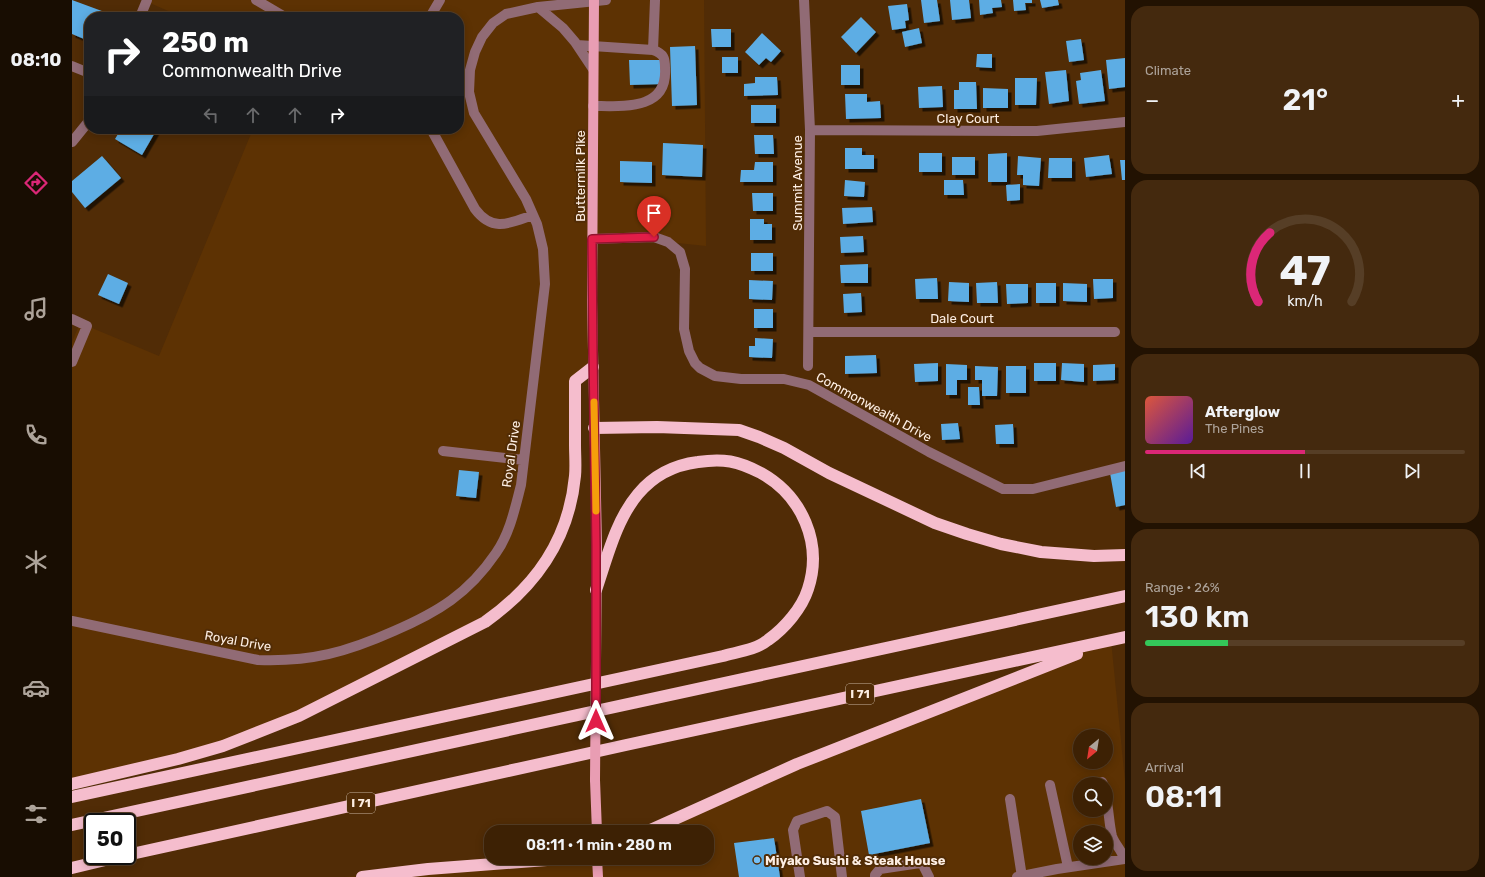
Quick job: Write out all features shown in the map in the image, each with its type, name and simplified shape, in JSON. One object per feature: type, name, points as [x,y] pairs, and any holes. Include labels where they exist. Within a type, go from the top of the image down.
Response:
[{"type":"highway","points":[[72,784],[186,757],[223,746],[299,716],[485,622],[505,608],[535,577],[553,550],[569,513],[575,475],[575,381],[593,367]]},
{"type":"highway","points":[[594,428],[657,427],[739,430],[784,448],[828,473],[935,523],[967,534],[1001,544],[1041,552],[1094,556],[1125,555]]},
{"type":"highway","points":[[72,797],[723,656],[757,647],[767,641],[782,628],[800,607],[808,589],[813,562],[813,548],[804,516],[785,490],[774,480],[748,466],[734,462],[714,459],[682,464],[648,483],[627,509],[596,590]]},
{"type":"highway","points":[[72,825],[1125,596]]},
{"type":"highway","name":"I 71","points":[[136,853],[634,743],[1125,637]]},
{"type":"highway","points":[[662,825],[797,764],[1111,640]]},
{"type":"highway","points":[[72,868],[84,865]]},
{"type":"highway","points":[[362,877],[428,869],[484,865]]},
{"type":"main road","name":"Buttermilk Pike","points":[[594,0],[592,239],[596,590],[596,825]]},
{"type":"main road","points":[[597,865],[598,877]]},
{"type":"street","points":[[142,12],[148,0]]},
{"type":"street","points":[[256,0],[266,3],[278,12]]},
{"type":"street","points":[[433,12],[440,0]]},
{"type":"street","name":"Royal Drive","points":[[72,621],[258,660],[280,661],[306,659],[347,650],[369,642],[424,617],[448,603],[479,576],[497,552],[506,534],[517,503],[521,485],[545,284],[543,249],[533,215],[513,176],[474,113],[469,92],[470,70],[475,52],[482,38],[493,23],[506,14],[538,7],[594,0],[606,0]]},
{"type":"street","points":[[653,50],[655,0]]},
{"type":"street","name":"Summit Avenue","points":[[804,0],[810,130],[808,366]]},
{"type":"street","points":[[538,7],[562,28],[578,45],[593,69]]},
{"type":"street","points":[[578,45],[653,50],[661,53],[665,58],[666,77],[664,85],[647,101],[631,106],[593,106]]},
{"type":"street","points":[[72,66],[84,72]]},
{"type":"street","name":"Clay Court","points":[[810,130],[1037,131],[1125,122]]},
{"type":"street","points":[[72,142],[84,127]]},
{"type":"street","points":[[435,134],[480,216],[495,224],[507,224],[533,215]]},
{"type":"street","name":"Commonwealth Drive","points":[[592,239],[654,237],[668,242],[680,252],[685,269],[684,329],[689,351],[695,363],[700,368],[715,376],[723,378],[784,379],[809,385],[929,452],[1003,489],[1033,489],[1125,466]]},
{"type":"street","points":[[72,319],[87,326],[72,362]]},
{"type":"street","name":"Dale Court","points":[[809,332],[1115,332]]},
{"type":"street","points":[[443,452],[524,460]]},
{"type":"street","points":[[1050,785],[1068,867]]},
{"type":"street","points":[[1010,799],[1020,877],[1051,874],[1068,867],[1124,855],[1117,847],[1112,837],[1109,817]]},
{"type":"street","points":[[800,877],[793,830],[795,825],[797,821],[827,811],[835,816],[842,877]]},
{"type":"street","points":[[875,877],[880,869],[920,863],[923,865],[929,877]]},
{"type":"shaded area","points":[[143,0],[704,0],[706,246],[668,242],[592,239],[593,367],[575,381],[575,475],[553,550],[485,622],[223,746],[72,784],[72,342],[80,323],[159,356],[251,134],[464,134],[464,12],[171,12]]},
{"type":"shaded area","points":[[1111,640],[1125,781],[1125,877],[344,877],[484,865],[714,865],[714,825],[663,825]]},
{"type":"building","points":[[72,0],[105,12],[84,12],[84,39],[72,34]]},
{"type":"building","points":[[921,0],[937,0],[940,21],[924,23]]},
{"type":"building","points":[[950,0],[969,0],[971,18],[952,20]]},
{"type":"building","points":[[979,0],[1001,0],[1002,7],[992,8],[993,13],[980,15]]},
{"type":"building","points":[[1013,0],[1032,0],[1032,3],[1025,3],[1026,10],[1014,11]]},
{"type":"building","points":[[1040,0],[1058,0],[1059,5],[1042,8]]},
{"type":"building","points":[[907,4],[909,20],[905,21],[906,28],[892,30],[888,6]]},
{"type":"building","points":[[861,17],[876,32],[856,53],[841,37]]},
{"type":"building","points":[[919,28],[922,43],[905,47],[902,32]]},
{"type":"building","points":[[711,29],[731,29],[731,47],[712,47]]},
{"type":"building","points":[[762,33],[781,51],[771,62],[766,58],[759,65],[745,52]]},
{"type":"building","points":[[1081,39],[1084,60],[1069,62],[1066,41]]},
{"type":"building","points":[[695,46],[697,105],[672,106],[670,47]]},
{"type":"building","points":[[977,54],[992,54],[992,68],[976,67]]},
{"type":"building","points":[[722,57],[738,57],[738,73],[722,73]]},
{"type":"building","points":[[1125,58],[1125,87],[1109,89],[1106,60]]},
{"type":"building","points":[[629,60],[661,60],[662,84],[630,85]]},
{"type":"building","points":[[841,65],[860,65],[860,85],[841,85]]},
{"type":"building","points":[[1066,70],[1069,101],[1049,104],[1045,72]]},
{"type":"building","points":[[1101,70],[1105,101],[1079,104],[1076,81],[1081,80],[1080,73]]},
{"type":"building","points":[[755,77],[777,77],[778,95],[744,96],[744,84],[755,83]]},
{"type":"building","points":[[1015,78],[1037,78],[1036,105],[1015,105]]},
{"type":"building","points":[[959,82],[976,82],[977,109],[954,109],[954,90],[959,90]]},
{"type":"building","points":[[942,86],[943,107],[919,108],[918,87]]},
{"type":"building","points":[[983,88],[1008,89],[1008,108],[983,108]]},
{"type":"building","points":[[845,94],[867,94],[867,102],[880,101],[881,118],[846,119]]},
{"type":"building","points":[[751,105],[776,105],[776,123],[751,123]]},
{"type":"building","points":[[118,134],[154,134],[142,155],[115,139]]},
{"type":"building","points":[[754,135],[773,135],[774,154],[755,154]]},
{"type":"building","points":[[663,143],[703,145],[702,177],[662,175]]},
{"type":"building","points":[[845,148],[862,148],[862,155],[874,155],[874,169],[845,169]]},
{"type":"building","points":[[919,153],[942,153],[942,172],[919,172]]},
{"type":"building","points":[[1007,153],[1007,182],[988,182],[988,154]]},
{"type":"building","points":[[1109,155],[1112,174],[1086,177],[1084,158]]},
{"type":"building","points":[[102,156],[121,178],[85,208],[72,192],[72,181]]},
{"type":"building","points":[[1018,156],[1041,158],[1039,186],[1023,185],[1023,175],[1017,175]]},
{"type":"building","points":[[952,157],[975,157],[975,175],[952,175]]},
{"type":"building","points":[[1049,158],[1072,158],[1072,178],[1048,178]]},
{"type":"building","points":[[1120,160],[1125,160],[1125,180],[1122,180]]},
{"type":"building","points":[[620,161],[652,162],[652,183],[620,182]]},
{"type":"building","points":[[755,162],[773,162],[773,182],[740,182],[741,170],[754,170]]},
{"type":"building","points":[[845,180],[865,182],[864,197],[844,196]]},
{"type":"building","points":[[944,180],[963,180],[964,195],[944,195]]},
{"type":"building","points":[[1020,184],[1020,200],[1007,201],[1006,185]]},
{"type":"building","points":[[752,193],[773,193],[773,211],[753,211]]},
{"type":"building","points":[[872,207],[873,222],[843,224],[842,208]]},
{"type":"building","points":[[750,219],[764,219],[764,224],[772,224],[772,240],[750,240]]},
{"type":"building","points":[[863,236],[864,252],[841,253],[840,237]]},
{"type":"building","points":[[751,253],[773,253],[773,271],[751,271]]},
{"type":"building","points":[[868,264],[868,283],[841,283],[840,265]]},
{"type":"building","points":[[108,274],[128,283],[119,304],[98,295]]},
{"type":"building","points":[[937,278],[938,299],[916,299],[915,279]]},
{"type":"building","points":[[1093,279],[1113,279],[1113,298],[1094,299]]},
{"type":"building","points":[[749,280],[773,281],[772,300],[749,299]]},
{"type":"building","points":[[949,282],[969,283],[969,302],[948,301]]},
{"type":"building","points":[[997,282],[998,303],[977,303],[976,283]]},
{"type":"building","points":[[1036,283],[1056,283],[1056,303],[1036,303]]},
{"type":"building","points":[[1063,283],[1087,284],[1087,302],[1063,301]]},
{"type":"building","points":[[1006,284],[1028,284],[1028,303],[1007,304]]},
{"type":"building","points":[[861,293],[862,312],[844,313],[843,294]]},
{"type":"building","points":[[754,309],[773,309],[773,328],[754,328]]},
{"type":"building","points":[[755,338],[773,339],[772,358],[749,357],[749,346],[755,346]]},
{"type":"building","points":[[876,355],[877,373],[845,374],[845,356]]},
{"type":"building","points":[[938,363],[938,381],[915,382],[914,364]]},
{"type":"building","points":[[1034,363],[1056,363],[1056,381],[1034,381]]},
{"type":"building","points":[[1062,363],[1084,364],[1084,382],[1061,380]]},
{"type":"building","points":[[946,364],[967,365],[967,380],[957,380],[957,395],[946,395]]},
{"type":"building","points":[[1115,364],[1115,380],[1093,381],[1093,365]]},
{"type":"building","points":[[975,366],[998,367],[997,396],[982,396],[982,380],[975,380]]},
{"type":"building","points":[[1006,366],[1026,366],[1026,393],[1006,393]]},
{"type":"building","points":[[968,387],[979,387],[980,405],[968,405]]},
{"type":"building","points":[[958,423],[960,439],[942,440],[941,424]]},
{"type":"building","points":[[1013,424],[1014,444],[996,444],[995,425]]},
{"type":"building","points":[[459,470],[479,472],[476,498],[456,496]]},
{"type":"building","points":[[1125,470],[1125,505],[1116,507],[1110,473]]},
{"type":"building","points":[[921,799],[930,843],[869,855],[861,811]]},
{"type":"building","name":"Miyako Sushi & Steak House","points":[[774,838],[780,877],[739,877],[734,843]]},
{"type":"slow traffic","points":[[594,402],[596,511]]},
{"type":"place","name":"Miyako Sushi & Steak House","points":[[757,860]]},
{"type":"route","points":[[596,721],[596,546],[592,239],[654,237]]}]
